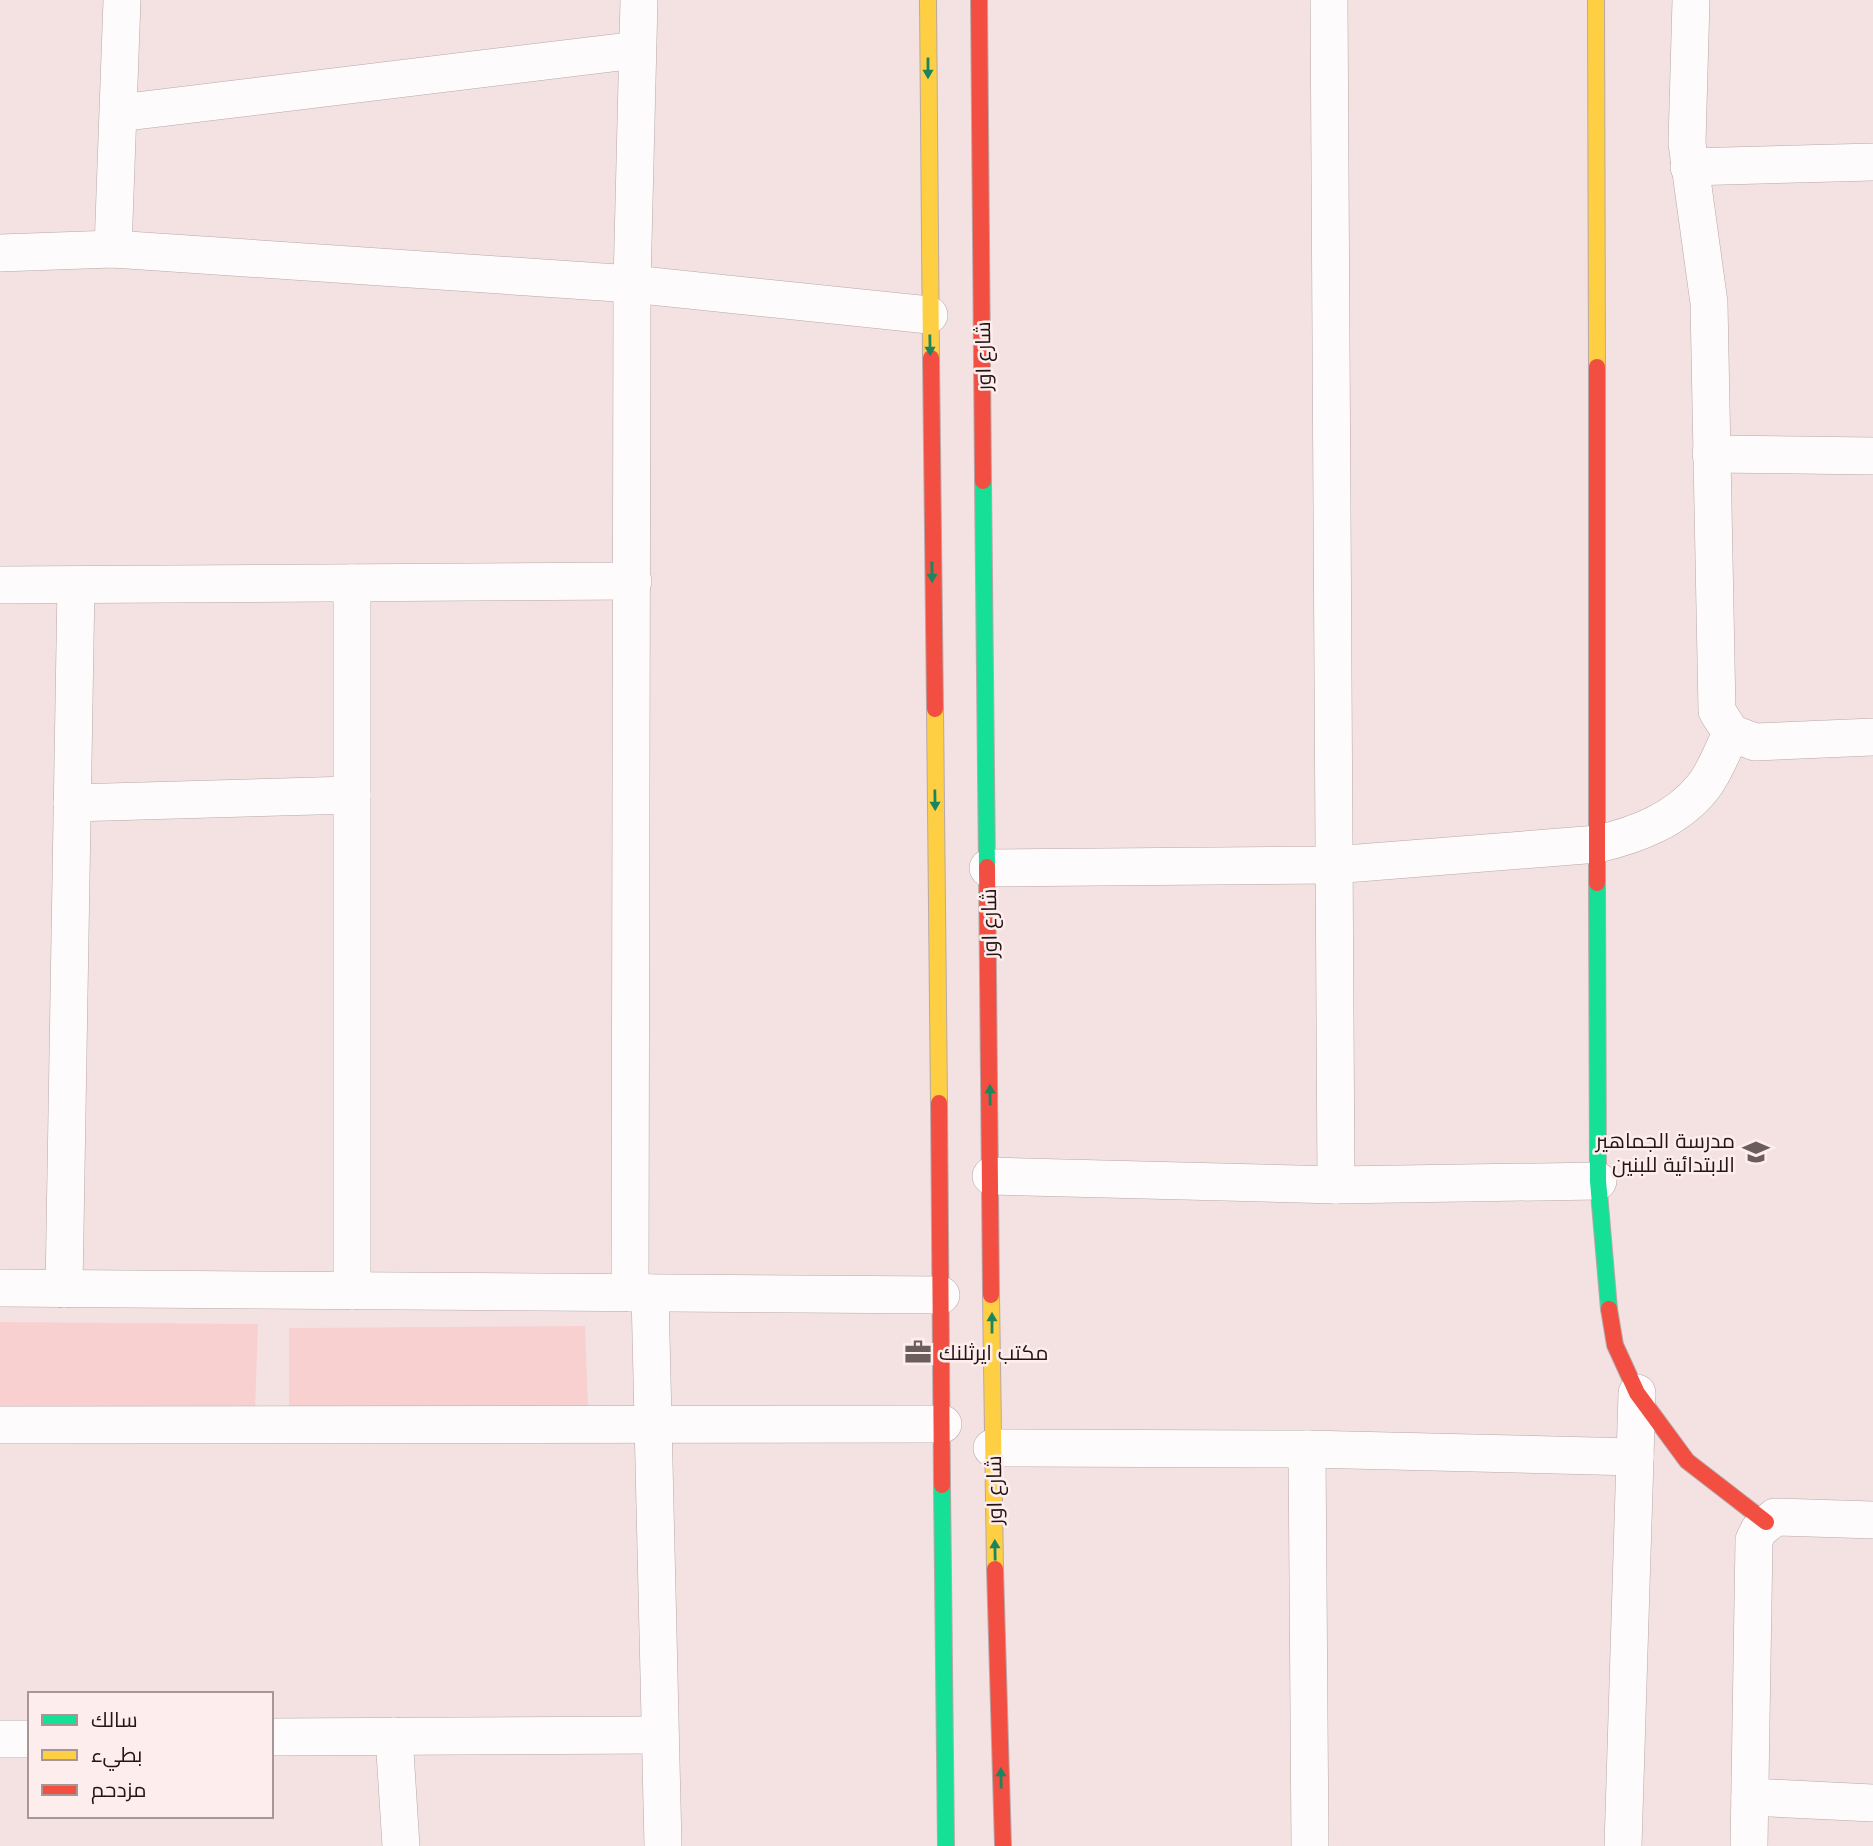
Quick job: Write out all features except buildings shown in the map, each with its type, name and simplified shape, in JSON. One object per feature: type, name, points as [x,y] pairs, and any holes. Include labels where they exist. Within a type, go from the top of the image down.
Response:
[{"type":"street","points":[[113,249],[122,0]]},
{"type":"street","points":[[639,0],[632,284],[640,1293],[652,1423],[663,1846]]},
{"type":"street","points":[[928,0],[946,1846]]},
{"type":"street","name":"شارع اور","points":[[979,0],[992,1448],[1003,1846]]},
{"type":"street","points":[[1329,0],[1336,1185]]},
{"type":"street","points":[[1596,0],[1598,1181],[1604,1276],[1615,1345],[1637,1393],[1687,1461],[1766,1522]]},
{"type":"street","points":[[1690,0],[1687,112],[1689,167],[1705,258],[1709,303],[1717,711],[1731,733],[1755,742],[1873,737]]},
{"type":"street","points":[[120,113],[637,50]]},
{"type":"street","points":[[1689,167],[1873,162]]},
{"type":"street","points":[[0,253],[113,249],[632,284],[929,315]]},
{"type":"street","points":[[1711,453],[1873,456]]},
{"type":"street","points":[[0,585],[633,581]]},
{"type":"street","points":[[352,583],[352,1291]]},
{"type":"street","points":[[64,1289],[76,585]]},
{"type":"street","points":[[988,868],[1333,865],[1598,844],[1637,835],[1672,814],[1703,787],[1731,733]]},
{"type":"street","points":[[72,803],[352,796]]},
{"type":"street","points":[[991,1176],[1336,1185],[1598,1181]]},
{"type":"street","points":[[0,1288],[941,1295]]},
{"type":"street","points":[[1623,1846],[1637,1393]]},
{"type":"street","points":[[0,1425],[943,1424]]},
{"type":"street","points":[[992,1448],[1307,1449],[1635,1457]]},
{"type":"street","points":[[1307,1449],[1310,1846]]},
{"type":"street","points":[[1749,1846],[1754,1540],[1766,1522],[1785,1516],[1873,1520]]},
{"type":"street","points":[[273,1737],[660,1735]]},
{"type":"street","points":[[394,1736],[401,1846]]},
{"type":"street","points":[[0,1739],[28,1739]]},
{"type":"street","points":[[1750,1797],[1873,1803]]},
{"type":"shaded area","points":[[0,1322],[258,1324],[255,1411],[0,1412]]},
{"type":"shaded area","points":[[585,1326],[588,1406],[289,1413],[289,1328]]},
{"type":"traffic: fast","points":[[983,481],[987,867]]},
{"type":"traffic: fast","points":[[1597,883],[1598,1181],[1609,1309]]},
{"type":"traffic: fast","points":[[942,1485],[946,1846]]},
{"type":"traffic: slow","points":[[928,0],[931,358]]},
{"type":"traffic: slow","points":[[1596,0],[1597,367]]},
{"type":"traffic: slow","points":[[935,709],[939,1103]]},
{"type":"traffic: slow","points":[[991,1295],[995,1569]]},
{"type":"traffic: jam","points":[[979,0],[983,481]]},
{"type":"traffic: jam","points":[[931,358],[935,709]]},
{"type":"traffic: jam","points":[[1597,367],[1597,883]]},
{"type":"traffic: jam","points":[[987,867],[991,1295]]},
{"type":"traffic: jam","points":[[939,1103],[942,1485]]},
{"type":"traffic: jam","points":[[1609,1309],[1615,1345],[1637,1393],[1687,1461],[1766,1522]]},
{"type":"traffic: jam","points":[[995,1569],[1003,1846]]},
{"type":"place","name":"مدرسة الجماهير الابتدائية للبنين","points":[[1756,1152]]},
{"type":"place","name":"مكتب ايرثلنك","points":[[918,1352]]}]
